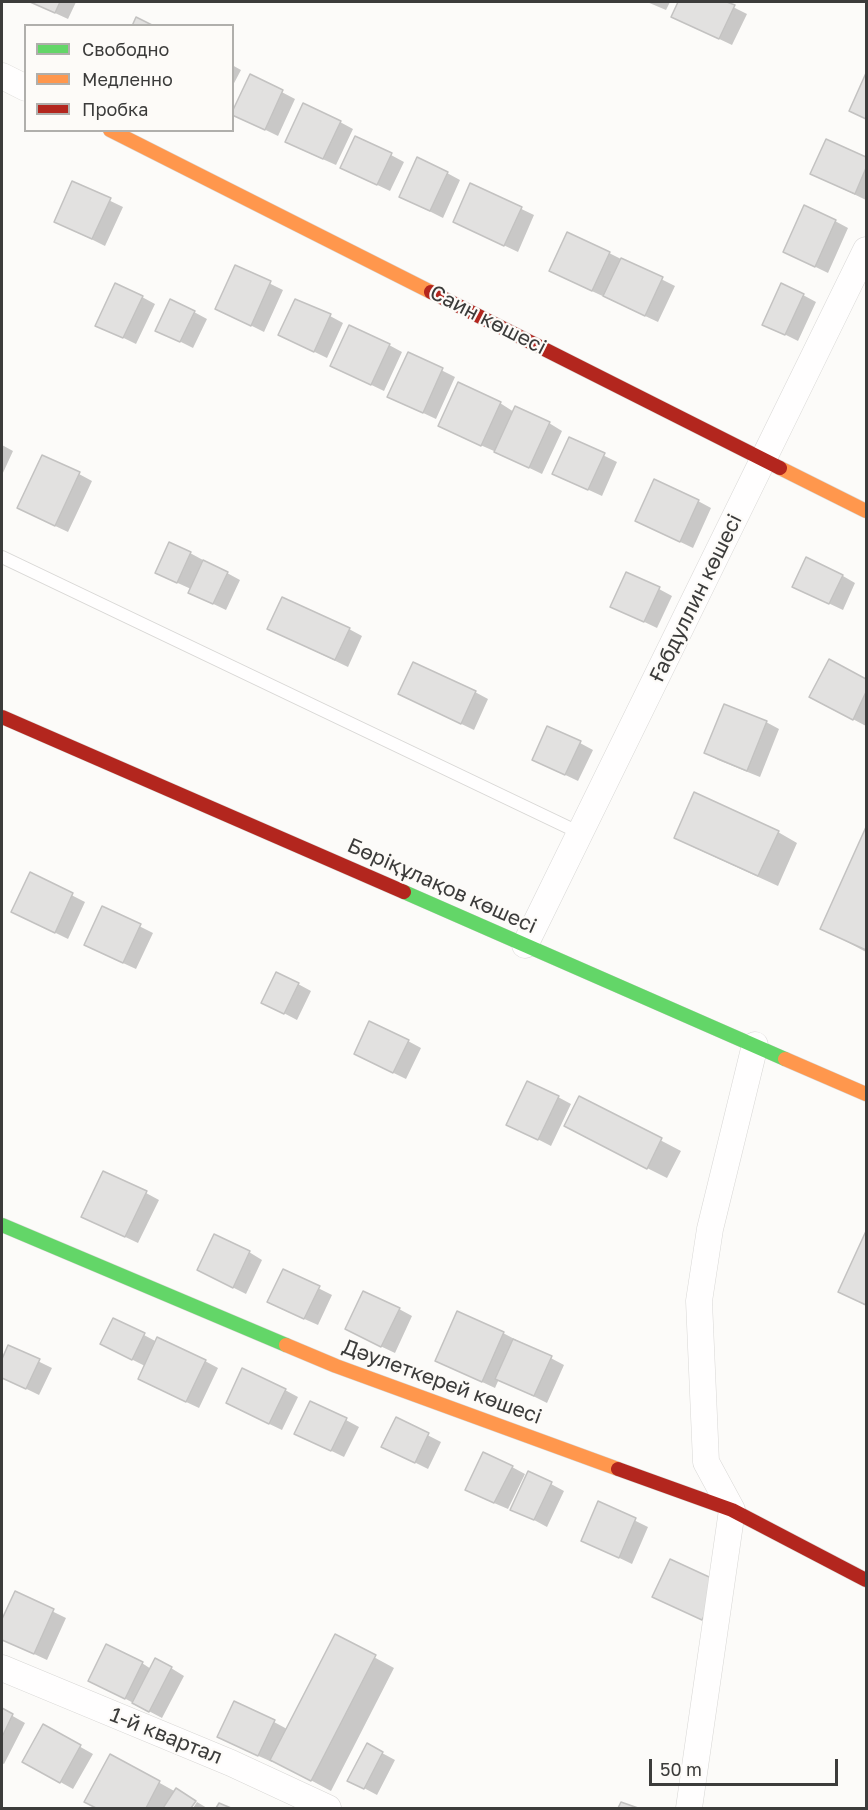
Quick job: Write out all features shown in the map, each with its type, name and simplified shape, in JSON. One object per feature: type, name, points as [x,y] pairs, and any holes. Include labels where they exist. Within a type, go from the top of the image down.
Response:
[{"type":"street","points":[[2,76],[24,87]]},
{"type":"street","name":"Саин көшесі","points":[[114,132],[867,511]]},
{"type":"street","name":"Ғабдуллин көшесі","points":[[525,945],[867,250]]},
{"type":"street","name":"Бөріқұлақов көшесі","points":[[2,717],[867,1094]]},
{"type":"street","points":[[689,1809],[732,1510],[706,1462],[699,1301],[710,1229],[755,1045]]},
{"type":"street","name":"Дәулеткерей көшесі","points":[[2,1225],[336,1366],[732,1510],[867,1580]]},
{"type":"street","name":"1-й квартал","points":[[2,1668],[231,1763],[328,1809]]},
{"type":"lane","points":[[2,557],[580,834]]},
{"type":"building","points":[[30,2],[60,2],[55,13]]},
{"type":"building","points":[[678,2],[727,2],[735,5],[719,39],[671,17]]},
{"type":"building","points":[[136,17],[150,24],[133,24]]},
{"type":"building","points":[[866,73],[866,119],[849,111]]},
{"type":"building","points":[[250,74],[283,90],[265,130],[234,116],[234,108]]},
{"type":"building","points":[[303,103],[341,121],[323,159],[285,142]]},
{"type":"building","points":[[355,136],[392,153],[377,185],[340,168]]},
{"type":"building","points":[[826,139],[866,157],[866,168],[855,194],[810,174]]},
{"type":"building","points":[[417,157],[448,172],[430,211],[399,197]]},
{"type":"building","points":[[72,181],[111,198],[92,239],[54,222]]},
{"type":"building","points":[[470,183],[522,207],[504,246],[453,222]]},
{"type":"building","points":[[804,205],[836,220],[815,267],[783,252]]},
{"type":"building","points":[[567,232],[610,252],[592,291],[549,271]]},
{"type":"building","points":[[621,258],[663,277],[645,316],[603,296]]},
{"type":"building","points":[[235,265],[271,281],[251,326],[215,309]]},
{"type":"building","points":[[115,283],[143,296],[123,338],[95,326]]},
{"type":"building","points":[[781,283],[804,294],[785,335],[762,325]]},
{"type":"building","points":[[170,299],[195,311],[180,342],[155,331]]},
{"type":"building","points":[[295,299],[331,314],[314,352],[278,335]]},
{"type":"building","points":[[349,325],[390,344],[371,385],[330,366]]},
{"type":"building","points":[[408,352],[443,368],[423,413],[387,397]]},
{"type":"building","points":[[458,382],[501,402],[481,446],[438,426]]},
{"type":"building","points":[[515,406],[550,422],[529,468],[494,452]]},
{"type":"building","points":[[569,437],[605,453],[588,490],[552,474]]},
{"type":"building","points":[[42,455],[80,472],[55,526],[17,508]]},
{"type":"building","points":[[654,479],[699,500],[680,542],[635,521]]},
{"type":"building","points":[[169,542],[191,552],[177,583],[155,573]]},
{"type":"building","points":[[806,557],[843,575],[829,604],[792,587]]},
{"type":"building","points":[[203,560],[228,572],[213,604],[188,593]]},
{"type":"building","points":[[626,572],[660,587],[644,622],[610,607]]},
{"type":"building","points":[[282,597],[350,628],[335,660],[267,629]]},
{"type":"building","points":[[829,659],[866,679],[866,692],[853,720],[809,697]]},
{"type":"building","points":[[413,662],[476,691],[461,724],[398,694]]},
{"type":"building","points":[[724,704],[767,721],[747,771],[704,753]]},
{"type":"building","points":[[547,726],[581,741],[565,775],[532,760]]},
{"type":"building","points":[[694,792],[779,831],[758,876],[674,838]]},
{"type":"building","points":[[866,827],[866,950],[820,929]]},
{"type":"building","points":[[30,872],[73,893],[55,933],[11,912]]},
{"type":"building","points":[[102,906],[141,924],[123,963],[84,945]]},
{"type":"building","points":[[276,972],[299,983],[284,1014],[261,1003]]},
{"type":"building","points":[[369,1021],[409,1040],[393,1073],[354,1054]]},
{"type":"building","points":[[527,1081],[559,1096],[538,1140],[506,1125]]},
{"type":"building","points":[[579,1096],[662,1138],[647,1169],[564,1126]]},
{"type":"building","points":[[103,1171],[147,1191],[125,1237],[81,1217]]},
{"type":"building","points":[[866,1231],[866,1305],[838,1292]]},
{"type":"building","points":[[214,1234],[250,1251],[233,1288],[197,1270]]},
{"type":"building","points":[[283,1269],[320,1286],[304,1319],[267,1302]]},
{"type":"building","points":[[363,1291],[400,1308],[381,1347],[345,1329]]},
{"type":"building","points":[[457,1311],[504,1332],[482,1382],[435,1361]]},
{"type":"building","points":[[113,1318],[145,1333],[132,1360],[100,1344]]},
{"type":"building","points":[[157,1337],[206,1360],[186,1402],[138,1379]]},
{"type":"building","points":[[513,1339],[552,1356],[534,1396],[495,1379]]},
{"type":"building","points":[[8,1345],[40,1359],[26,1389],[2,1378],[2,1359]]},
{"type":"building","points":[[242,1368],[286,1389],[269,1424],[226,1403]]},
{"type":"building","points":[[310,1401],[347,1418],[331,1451],[294,1434]]},
{"type":"building","points":[[396,1417],[429,1433],[415,1463],[381,1447]]},
{"type":"building","points":[[483,1452],[513,1466],[494,1503],[465,1490]]},
{"type":"building","points":[[528,1471],[552,1482],[534,1520],[510,1510]]},
{"type":"building","points":[[598,1501],[636,1518],[619,1558],[581,1541]]},
{"type":"building","points":[[670,1559],[720,1582],[702,1620],[652,1597]]},
{"type":"building","points":[[15,1591],[54,1609],[34,1654],[2,1640],[2,1619]]},
{"type":"building","points":[[335,1634],[376,1655],[311,1781],[270,1760]]},
{"type":"building","points":[[106,1644],[143,1662],[125,1699],[88,1681]]},
{"type":"building","points":[[155,1658],[172,1667],[149,1712],[132,1703]]},
{"type":"building","points":[[234,1701],[275,1720],[258,1756],[217,1737]]},
{"type":"building","points":[[2,1708],[13,1714],[2,1737]]},
{"type":"building","points":[[43,1724],[81,1745],[60,1783],[22,1762]]},
{"type":"building","points":[[367,1743],[383,1752],[364,1789],[347,1781]]},
{"type":"building","points":[[110,1754],[160,1781],[146,1808],[96,1808],[84,1802]]},
{"type":"building","points":[[176,1788],[196,1801],[191,1808],[163,1808]]},
{"type":"building","points":[[621,1802],[638,1808],[618,1808]]},
{"type":"building","points":[[219,1803],[231,1808],[216,1808]]},
{"type":"traffic: fast","points":[[404,892],[785,1059]]},
{"type":"traffic: fast","points":[[2,1225],[286,1345]]},
{"type":"traffic: slow","points":[[114,132],[431,292]]},
{"type":"traffic: slow","points":[[780,468],[866,511]]},
{"type":"traffic: slow","points":[[785,1059],[866,1094]]},
{"type":"traffic: slow","points":[[286,1345],[336,1366],[618,1469]]},
{"type":"traffic: jam","points":[[431,292],[780,468]]},
{"type":"traffic: jam","points":[[2,717],[404,892]]},
{"type":"traffic: jam","points":[[618,1469],[732,1510],[866,1580]]}]
